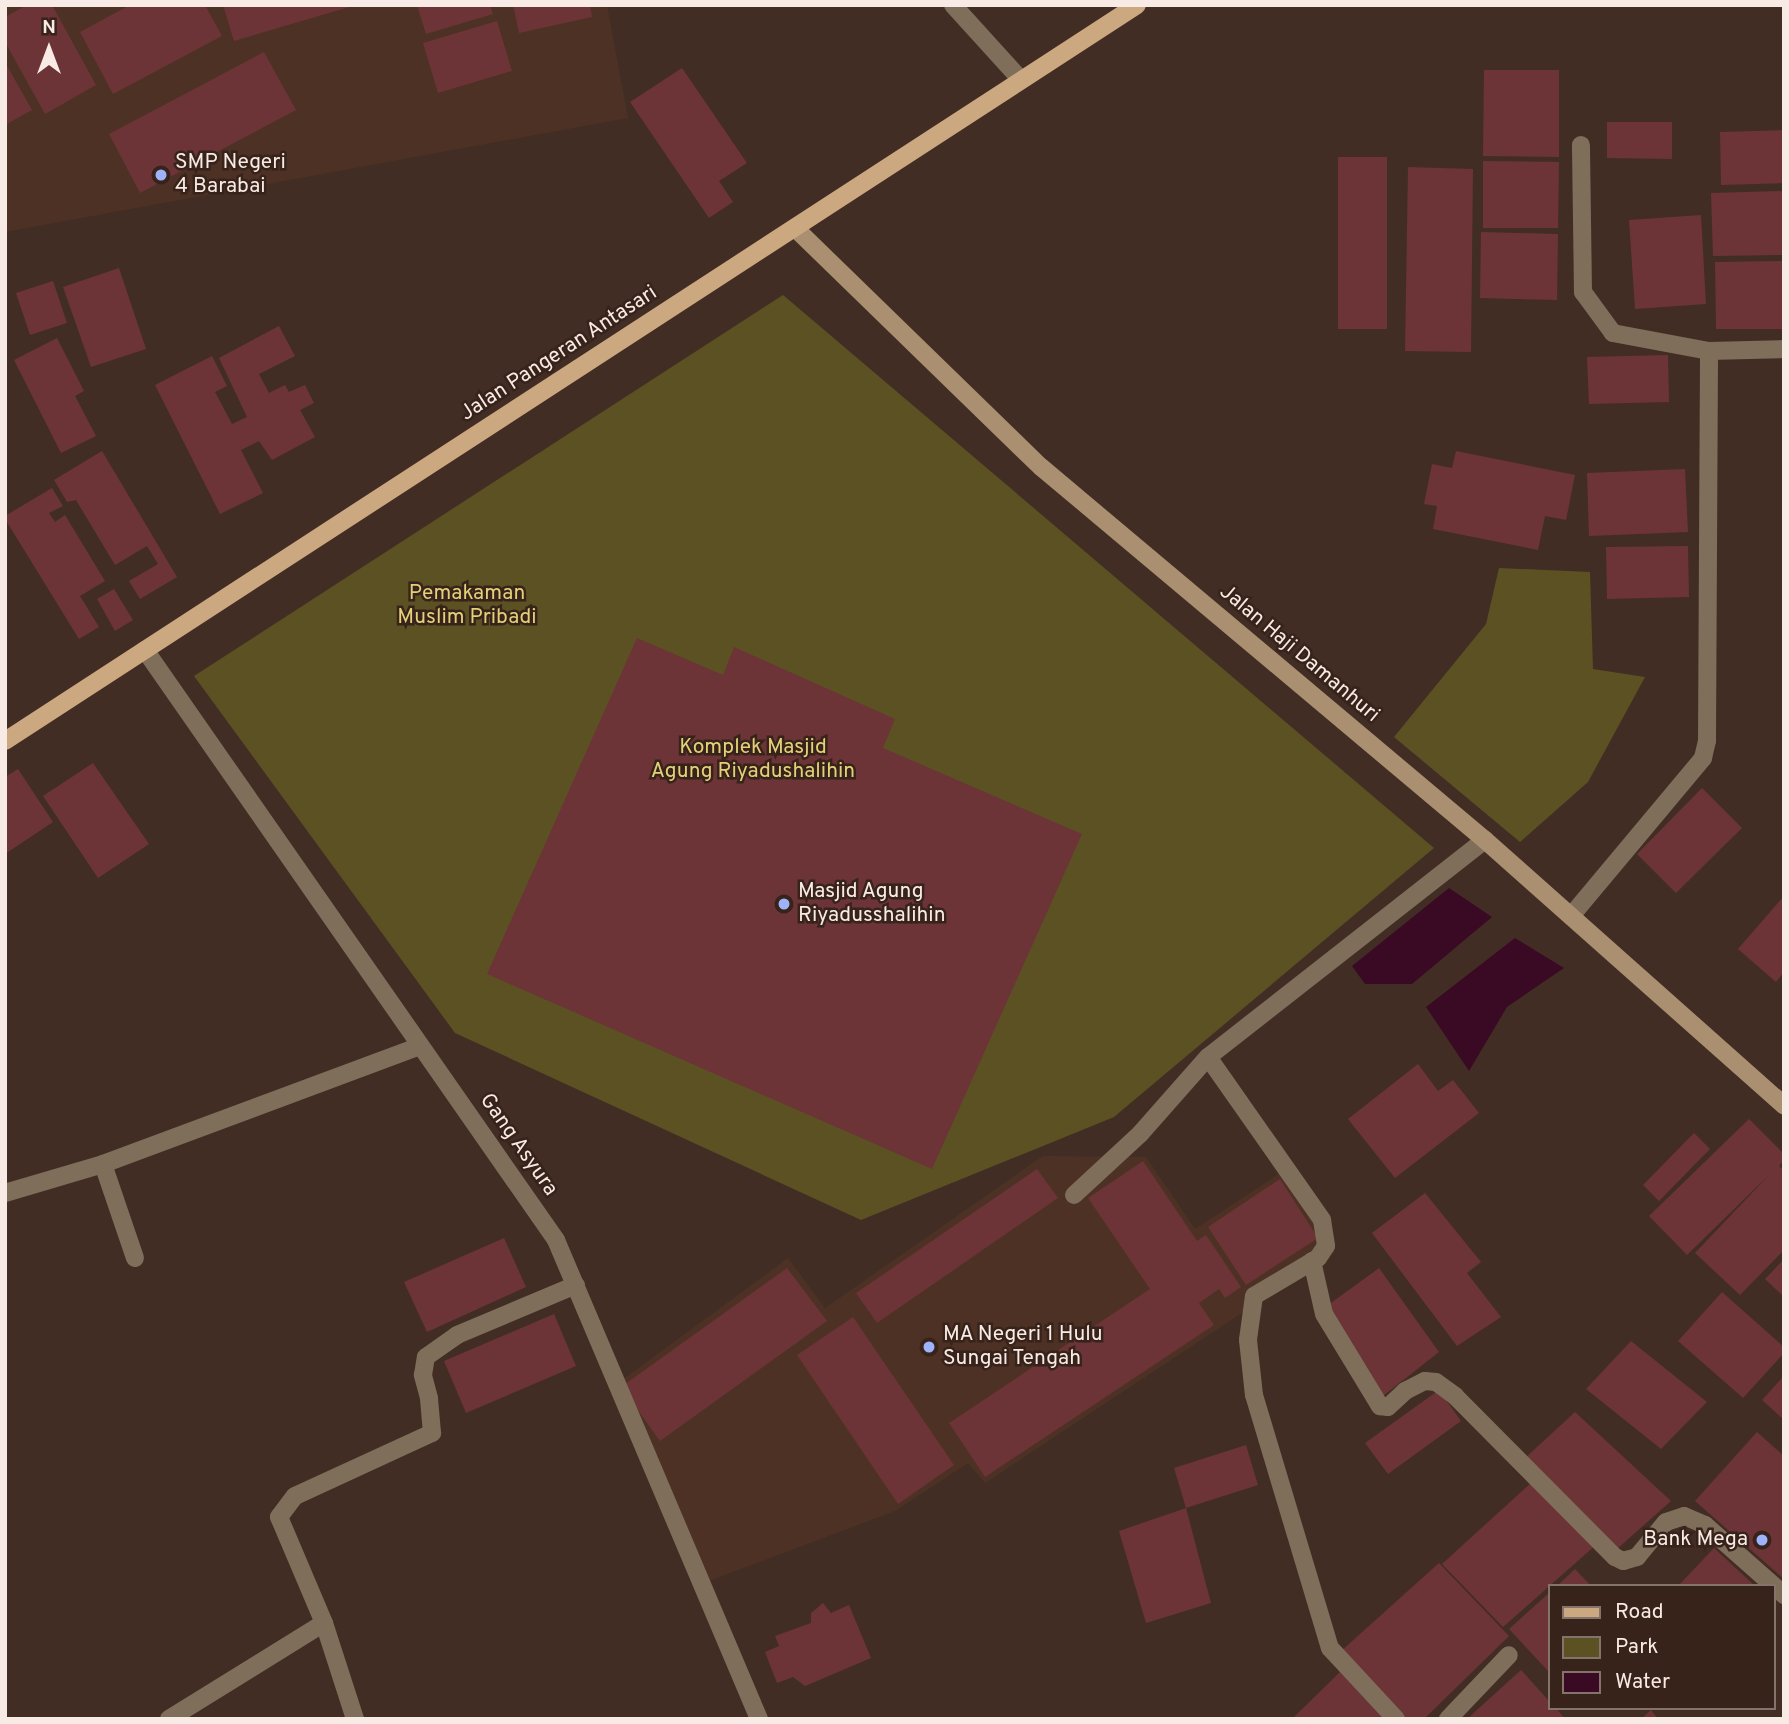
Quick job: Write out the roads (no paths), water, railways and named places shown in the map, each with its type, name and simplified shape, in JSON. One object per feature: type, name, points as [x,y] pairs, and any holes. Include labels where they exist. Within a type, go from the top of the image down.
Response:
[{"type":"main road","name":"Jalan Pangeran Antasari","points":[[5,741],[1137,5]]},
{"type":"street","points":[[953,5],[1021,80]]},
{"type":"street","points":[[1581,145],[1583,292],[1613,333],[1710,351],[1784,349]]},
{"type":"street","name":"Jalan Haji Damanhuri","points":[[795,228],[1041,467],[1485,840],[1784,1105]]},
{"type":"street","points":[[1571,916],[1707,751],[1710,351]]},
{"type":"street","name":"Gang Asyura","points":[[145,650],[556,1240],[759,1719]]},
{"type":"street","points":[[1074,1195],[1140,1134],[1208,1056],[1485,840]]},
{"type":"street","points":[[5,1193],[103,1164],[420,1046]]},
{"type":"street","points":[[1208,1056],[1322,1220],[1326,1246],[1312,1261],[1254,1296],[1248,1340],[1254,1395],[1331,1648],[1396,1719]]},
{"type":"street","points":[[103,1164],[135,1258]]},
{"type":"street","points":[[1312,1261],[1324,1314],[1380,1406],[1388,1407],[1405,1391],[1424,1381],[1436,1382],[1455,1396],[1615,1558],[1623,1561],[1637,1558],[1666,1522],[1684,1516],[1706,1525],[1772,1584]]},
{"type":"street","points":[[355,1719],[324,1623],[279,1517],[295,1496],[432,1433],[429,1398],[423,1375],[426,1357],[457,1335],[576,1285]]},
{"type":"street","points":[[169,1719],[324,1623]]},
{"type":"street","points":[[1448,1719],[1509,1655]]},
{"type":"water","points":[[1449,888],[1492,917],[1412,984],[1365,984],[1352,966]]},
{"type":"water","points":[[1515,938],[1564,968],[1507,1007],[1469,1071],[1426,1007]]},
{"type":"place","name":"SMP Negeri 4 Barabai","points":[[161,175]]},
{"type":"place","name":"Masjid Agung Riyadusshalihin","points":[[784,904]]},
{"type":"place","name":"MA Negeri 1 Hulu Sungai Tengah","points":[[929,1347]]},
{"type":"place","name":"Bank Mega","points":[[1762,1540]]},
{"type":"park label","name":"Pemakaman Muslim Pribadi","points":[[467,606]]},
{"type":"park label","name":"Komplek Masjid Agung Riyadushalihin","points":[[753,760]]}]
